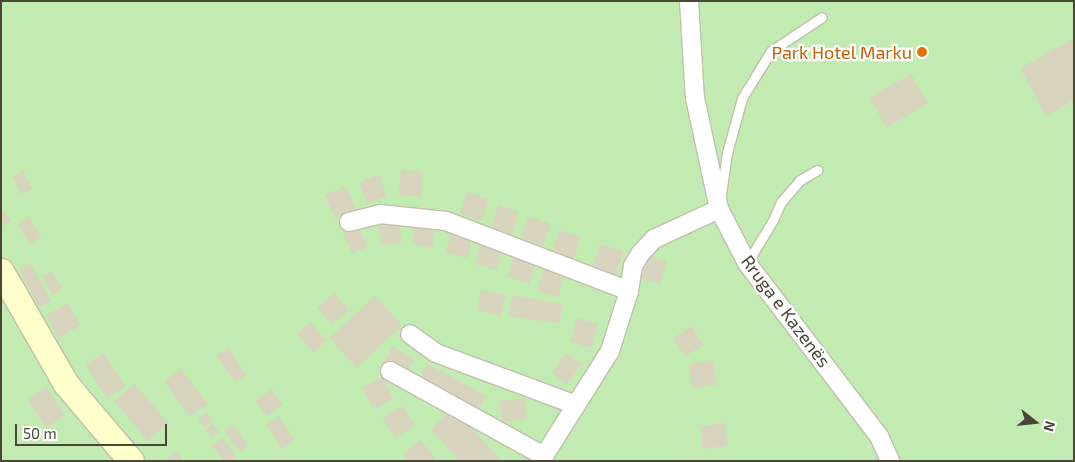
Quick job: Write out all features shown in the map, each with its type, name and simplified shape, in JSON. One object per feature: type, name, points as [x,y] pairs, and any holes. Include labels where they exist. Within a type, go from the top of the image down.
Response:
[{"type":"main road","points":[[1,271],[66,384],[131,461]]},
{"type":"street","name":"Rruga e Kazenës","points":[[690,1],[695,98],[719,209],[747,263],[879,436],[890,461]]},
{"type":"street","points":[[390,372],[544,456],[610,351],[629,291],[633,266],[640,254],[654,239],[719,209]]},
{"type":"street","points":[[349,222],[380,214],[446,221],[629,291]]},
{"type":"street","points":[[410,334],[436,353],[576,405]]},
{"type":"lane","points":[[719,209],[727,153],[742,98],[771,51],[822,17]]},
{"type":"lane","points":[[747,263],[773,220],[781,202],[800,180],[818,170]]},
{"type":"green space","points":[[1,1],[1074,1],[1074,461],[1,461]]},
{"type":"building","points":[[1074,39],[1074,100],[1046,116],[1020,68]]},
{"type":"building","points":[[911,74],[928,103],[886,127],[869,98]]},
{"type":"building","points":[[401,170],[423,172],[421,197],[399,195]]},
{"type":"building","points":[[23,171],[32,189],[21,194],[12,176]]},
{"type":"building","points":[[379,175],[387,197],[367,204],[359,182]]},
{"type":"building","points":[[346,186],[356,209],[335,218],[325,195]]},
{"type":"building","points":[[467,192],[489,199],[482,221],[460,214]]},
{"type":"building","points":[[498,205],[519,212],[512,234],[491,227]]},
{"type":"building","points":[[4,211],[11,221],[3,226],[1,212]]},
{"type":"building","points":[[529,216],[551,224],[543,245],[521,238]]},
{"type":"building","points":[[29,217],[42,236],[30,244],[17,225]]},
{"type":"building","points":[[399,220],[402,243],[381,245],[378,223]]},
{"type":"building","points":[[416,221],[437,225],[432,248],[412,244]]},
{"type":"building","points":[[358,226],[368,247],[352,254],[343,233]]},
{"type":"building","points":[[452,230],[473,236],[467,258],[446,252]]},
{"type":"building","points":[[559,230],[581,237],[573,260],[552,253]]},
{"type":"building","points":[[482,241],[503,247],[497,270],[475,264]]},
{"type":"building","points":[[600,244],[623,251],[615,277],[592,270]]},
{"type":"building","points":[[514,256],[536,263],[529,284],[507,277]]},
{"type":"building","points":[[646,256],[666,261],[661,283],[640,278]]},
{"type":"building","points":[[30,263],[51,301],[39,307],[19,269]]},
{"type":"building","points":[[544,268],[565,274],[559,297],[537,291]]},
{"type":"building","points":[[52,271],[62,289],[53,295],[42,276]]},
{"type":"building","points":[[481,290],[506,295],[502,315],[477,311]]},
{"type":"building","points":[[335,293],[349,310],[331,325],[317,307]]},
{"type":"building","points":[[375,296],[402,325],[357,368],[330,338]]},
{"type":"building","points":[[512,296],[562,304],[559,324],[509,316]]},
{"type":"building","points":[[68,303],[81,326],[59,338],[46,315]]},
{"type":"building","points":[[577,318],[598,324],[591,348],[570,342]]},
{"type":"building","points":[[310,322],[327,341],[313,353],[297,334]]},
{"type":"building","points":[[692,326],[704,345],[685,356],[673,338]]},
{"type":"building","points":[[392,347],[414,358],[405,377],[382,366]]},
{"type":"building","points":[[228,348],[246,374],[235,382],[217,356]]},
{"type":"building","points":[[104,353],[126,387],[107,399],[86,365]]},
{"type":"building","points":[[566,353],[582,364],[567,384],[552,373]]},
{"type":"building","points":[[713,360],[717,385],[692,389],[688,364]]},
{"type":"building","points":[[427,364],[486,395],[475,416],[416,384]]},
{"type":"building","points":[[181,369],[207,404],[191,417],[164,382]]},
{"type":"building","points":[[382,377],[393,399],[374,409],[362,387]]},
{"type":"building","points":[[135,384],[168,424],[148,441],[114,401]]},
{"type":"building","points":[[46,387],[65,415],[46,428],[27,400]]},
{"type":"building","points":[[272,389],[283,405],[267,416],[256,400]]},
{"type":"building","points":[[524,398],[527,419],[502,422],[499,401]]},
{"type":"building","points":[[403,406],[415,426],[394,438],[382,418]]},
{"type":"building","points":[[454,408],[501,461],[459,461],[431,429]]},
{"type":"building","points":[[207,412],[213,421],[204,427],[198,418]]},
{"type":"building","points":[[279,416],[295,440],[282,449],[266,425]]},
{"type":"building","points":[[725,423],[728,446],[703,449],[700,426]]},
{"type":"building","points":[[212,424],[219,432],[212,438],[205,430]]},
{"type":"building","points":[[232,424],[248,446],[240,452],[224,430]]},
{"type":"building","points":[[222,438],[237,456],[232,461],[224,461],[212,446]]},
{"type":"building","points":[[420,440],[435,458],[432,461],[409,461],[403,454]]},
{"type":"building","points":[[177,451],[184,461],[163,461]]},
{"type":"place","name":"Park Hotel Marku","points":[[922,52]]}]
